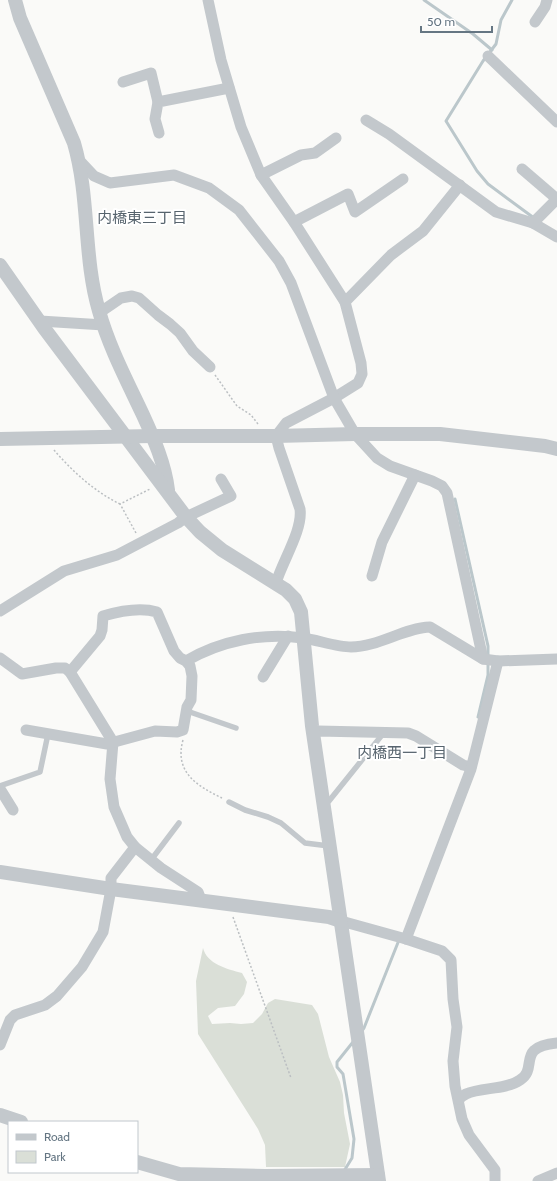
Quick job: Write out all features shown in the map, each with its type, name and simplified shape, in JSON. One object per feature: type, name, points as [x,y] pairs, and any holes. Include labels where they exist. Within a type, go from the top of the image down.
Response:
[{"type":"street","points":[[15,0],[20,18],[65,121],[79,160],[84,194],[90,265],[95,297],[101,319],[118,362],[152,436],[166,475],[164,487]]},
{"type":"street","points":[[208,0],[221,60],[229,88],[241,127],[261,175],[294,222],[345,302],[361,364],[362,374],[358,383],[334,398],[286,423],[276,436]]},
{"type":"street","points":[[535,22],[545,7],[547,0]]},
{"type":"street","points":[[488,56],[557,122]]},
{"type":"street","points":[[124,82],[151,73],[158,102],[155,120],[159,133]]},
{"type":"street","points":[[158,102],[229,88]]},
{"type":"street","points":[[366,120],[389,134],[496,212],[533,223],[557,237]]},
{"type":"street","points":[[261,175],[301,156],[315,153],[336,138]]},
{"type":"street","points":[[79,160],[94,176],[110,183],[174,175],[208,188],[239,210],[279,261],[291,283],[334,398],[355,434],[377,458],[390,466],[442,486],[447,494],[483,659]]},
{"type":"street","points":[[522,169],[557,199],[533,223]]},
{"type":"street","points":[[294,222],[348,194],[355,212],[403,179]]},
{"type":"street","points":[[345,302],[391,255],[423,231],[460,185]]},
{"type":"street","points":[[0,265],[186,517],[200,532],[222,550],[286,590],[295,599],[301,612],[312,732],[379,1178],[265,1178],[179,1174],[138,1162]]},
{"type":"street","points":[[40,321],[101,319],[121,298],[132,296],[139,298],[158,316],[170,324],[180,333],[193,350],[210,366]]},
{"type":"street","points":[[0,439],[127,436],[440,434],[545,446],[557,449]]},
{"type":"street","points":[[276,436],[301,516],[298,528],[279,572],[276,583]]},
{"type":"street","points":[[372,576],[382,542],[415,475]]},
{"type":"street","points":[[0,611],[64,571],[117,555],[178,523],[186,517],[231,496],[221,480]]},
{"type":"street","points":[[26,730],[106,744],[155,731],[177,732],[183,730],[187,707],[191,700],[192,676],[190,666],[174,651],[157,612],[151,610],[131,610],[103,616],[100,636],[70,672]]},
{"type":"street","points":[[186,661],[209,649],[238,640],[282,635],[351,647],[379,642],[421,628],[430,627],[483,659],[498,662],[557,659]]},
{"type":"street","points":[[262,677],[288,636]]},
{"type":"street","points":[[0,658],[22,674],[56,668],[65,668],[70,672],[113,742],[110,779],[114,807],[127,837],[135,847],[151,860],[198,892],[201,900]]},
{"type":"street","points":[[406,939],[471,767],[498,662]]},
{"type":"street","points":[[312,732],[408,733],[416,736],[463,765],[471,767]]},
{"type":"street","points":[[0,789],[13,810]]},
{"type":"street","points":[[0,1045],[10,1020],[15,1015],[45,1005],[57,996],[82,967],[103,932],[111,888],[110,878],[135,847]]},
{"type":"street","points":[[0,872],[329,917],[442,951],[451,960],[453,999],[457,1027],[453,1061],[462,1119],[469,1135],[495,1170],[495,1181]]},
{"type":"street","points":[[459,1099],[467,1093],[511,1084],[521,1080],[526,1073],[531,1054],[535,1049],[545,1044],[557,1043]]},
{"type":"street","points":[[0,1115],[18,1121]]},
{"type":"street","points":[[538,1181],[557,1174]]},
{"type":"lane","points":[[186,711],[236,728]]},
{"type":"lane","points":[[323,802],[329,801],[382,735],[382,733]]},
{"type":"lane","points":[[0,786],[40,772],[48,734]]},
{"type":"lane","points":[[229,802],[245,810],[281,823],[305,843],[330,846]]},
{"type":"lane","points":[[151,860],[179,823]]},
{"type":"path","points":[[210,366],[237,406],[251,415],[256,421],[260,436]]},
{"type":"path","points":[[48,438],[55,452],[83,479],[110,499],[120,504],[141,542]]},
{"type":"path","points":[[120,504],[164,487]]},
{"type":"path","points":[[183,730],[184,736],[181,747],[181,758],[182,766],[187,774],[205,790],[229,802]]},
{"type":"path","points":[[228,904],[291,1078]]},
{"type":"green space","points":[[203,948],[205,954],[213,962],[224,968],[242,973],[247,982],[244,994],[235,1006],[218,1008],[208,1016],[212,1024],[253,1023],[262,1014],[268,1003],[275,999],[312,1005],[318,1014],[329,1057],[340,1082],[343,1095],[344,1113],[350,1144],[345,1167],[266,1167],[265,1145],[258,1129],[198,1034],[196,981]]},
{"type":"waterway","points":[[424,0],[473,34],[492,50]]},
{"type":"waterway","points":[[512,0],[501,20],[496,44],[483,61],[446,121],[477,171],[488,184],[534,218]]},
{"type":"waterway","points":[[455,499],[488,646],[488,675],[478,717]]},
{"type":"waterway","points":[[362,1031],[399,940]]},
{"type":"waterway","points":[[344,1171],[352,1158],[354,1139],[343,1074],[337,1067],[337,1062],[353,1042]]},
{"type":"district","name":"内橋東三丁目","points":[[142,218]]},
{"type":"district","name":"内橋西一丁目","points":[[402,753]]}]
